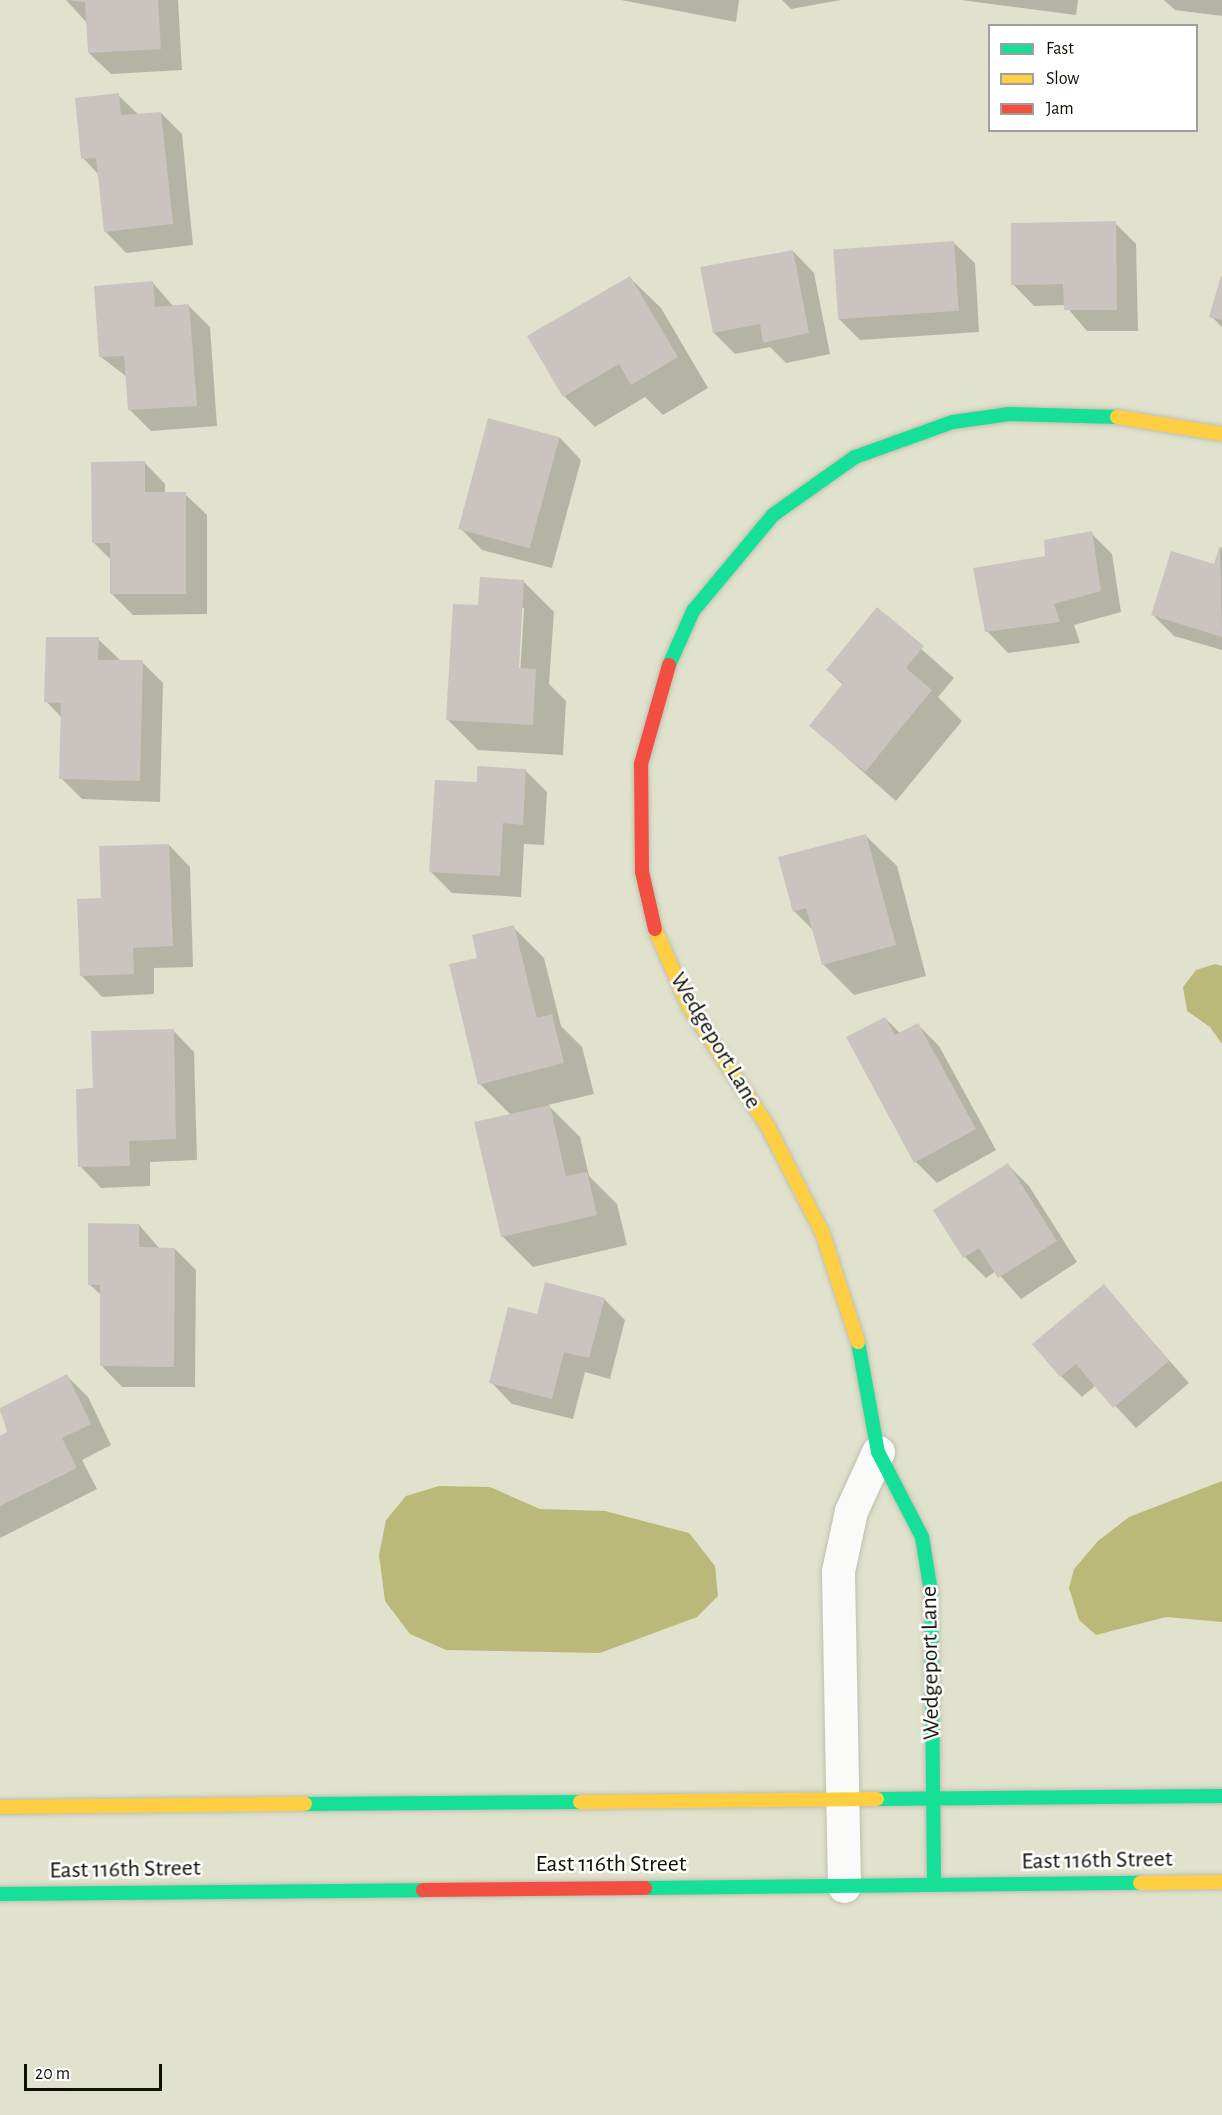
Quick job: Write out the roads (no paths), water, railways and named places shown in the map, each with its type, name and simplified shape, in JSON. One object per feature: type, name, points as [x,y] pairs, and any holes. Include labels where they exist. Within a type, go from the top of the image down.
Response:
[{"type":"main road","name":"Wedgeport Lane","points":[[934,1885],[928,1566],[910,1506],[878,1452],[853,1318],[822,1232],[768,1127],[689,1007],[648,904],[638,819],[641,764],[661,683],[693,611],[742,545],[805,489],[855,457],[904,436],[1010,414],[1105,415],[1222,434]]},
{"type":"main road","points":[[0,1807],[1222,1796]]},
{"type":"main road","name":"East 116th Street","points":[[0,1894],[1222,1882]]},
{"type":"street","points":[[844,1886],[838,1571],[850,1511],[878,1452]]}]
